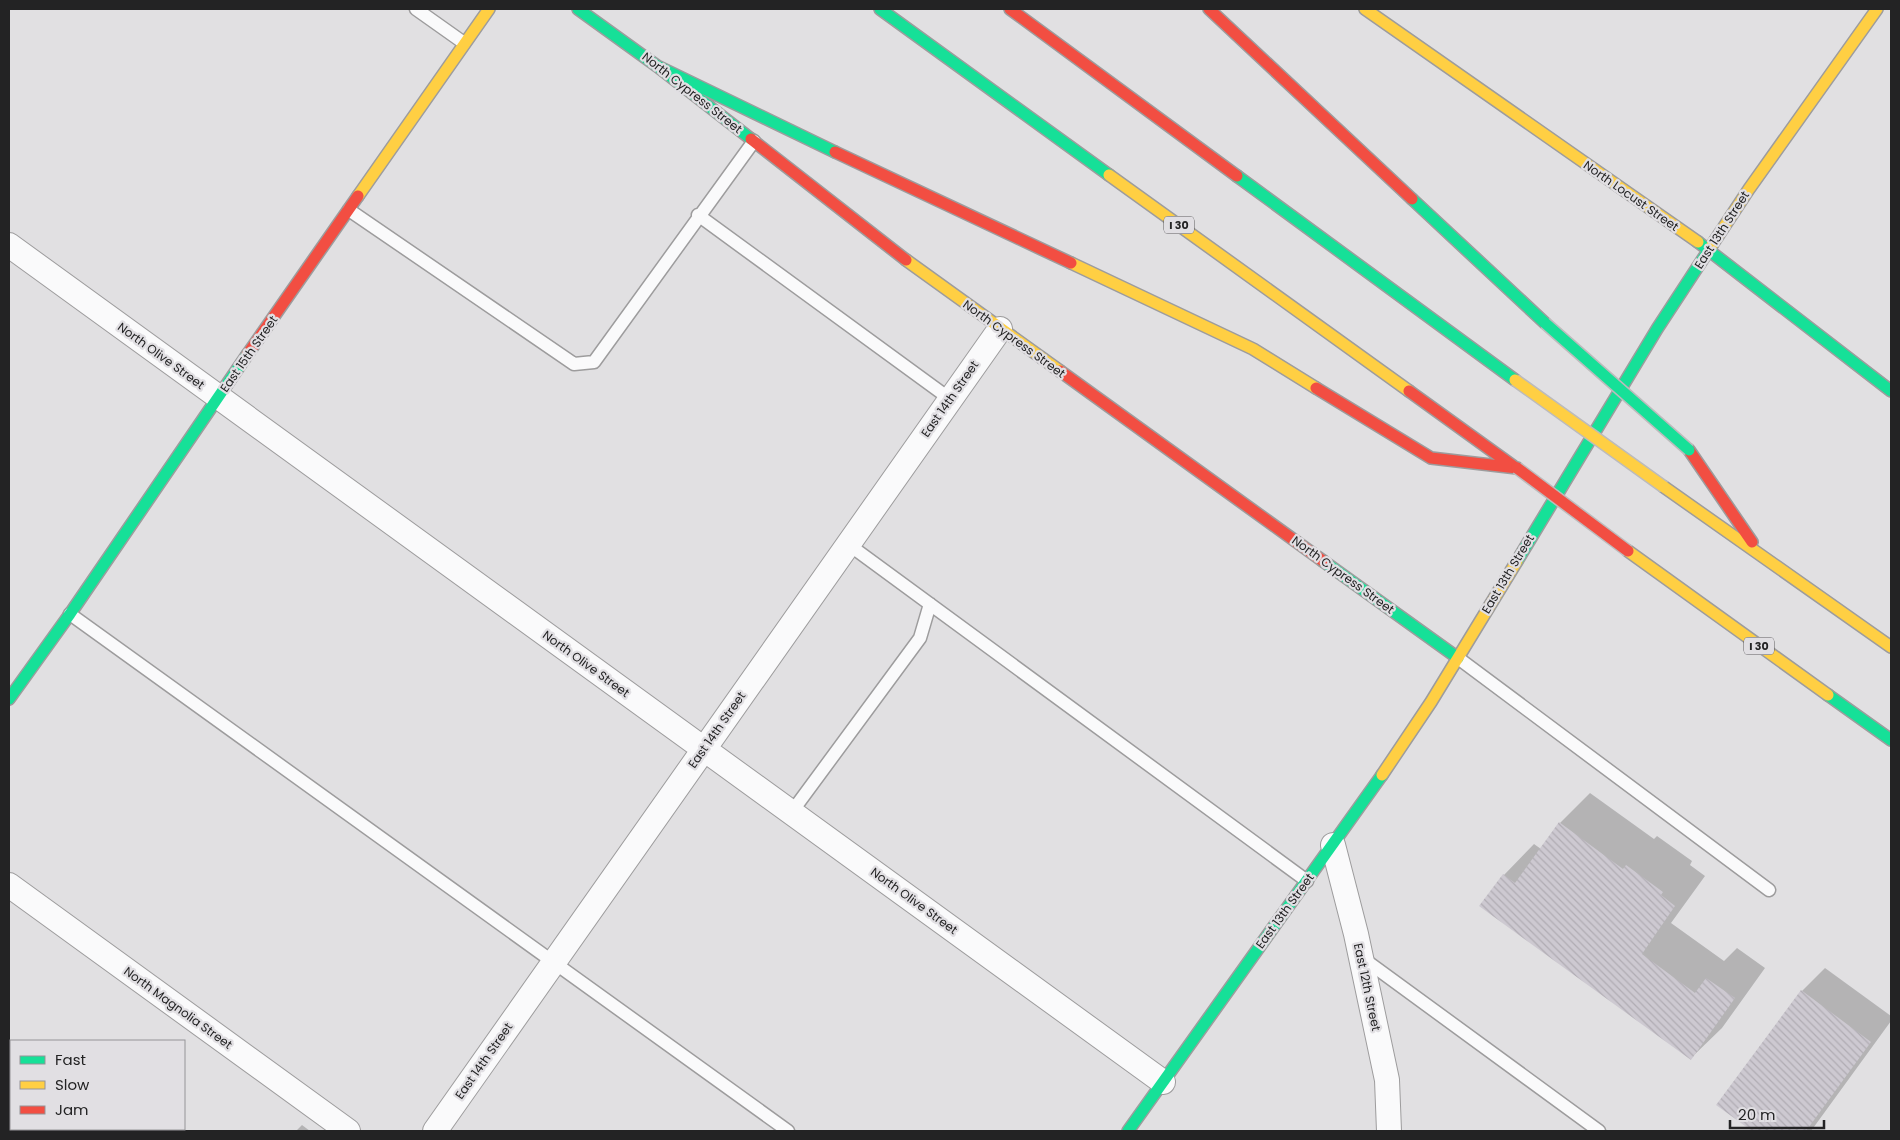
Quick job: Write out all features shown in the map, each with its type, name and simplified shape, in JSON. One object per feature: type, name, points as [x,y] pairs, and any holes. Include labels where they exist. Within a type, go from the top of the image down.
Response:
[{"type":"main road","name":"East 15th Street","points":[[9,699],[70,614],[218,397],[489,9]]},
{"type":"main road","name":"North Cypress Street","points":[[578,9],[657,66],[915,267],[1458,658]]},
{"type":"main road","name":"I 30","points":[[880,9],[1891,740]]},
{"type":"main road","points":[[1010,9],[1515,380],[1891,647]]},
{"type":"main road","points":[[1209,9],[1545,323],[1689,450],[1762,557]]},
{"type":"main road","name":"North Locust Street","points":[[1365,9],[1709,250],[1891,391]]},
{"type":"main road","name":"East 13th Street","points":[[1128,1131],[1333,845],[1431,702],[1657,329],[1749,189],[1877,9]]},
{"type":"main road","points":[[657,66],[770,122],[1253,349],[1432,458],[1516,468]]},
{"type":"street","name":"North Olive Street","points":[[9,245],[1163,1082]]},
{"type":"street","name":"East 14th Street","points":[[435,1131],[1000,328]]},
{"type":"street","name":"East 12th Street","points":[[1333,845],[1361,957],[1386,1080],[1389,1131]]},
{"type":"street","name":"North Magnolia Street","points":[[9,885],[348,1131]]},
{"type":"lane","points":[[416,9],[464,44]]},
{"type":"lane","points":[[348,210],[574,364],[594,362],[698,215],[754,141]]},
{"type":"lane","points":[[698,215],[950,399]]},
{"type":"lane","points":[[848,544],[1307,881]]},
{"type":"lane","points":[[791,813],[920,638],[930,604]]},
{"type":"lane","points":[[70,614],[788,1131]]},
{"type":"lane","points":[[1458,658],[1769,890]]},
{"type":"lane","points":[[1361,957],[1599,1131]]},
{"type":"building","points":[[1559,822],[1623,869],[1626,865],[1663,892],[1661,895],[1675,906],[1642,954],[1695,993],[1706,978],[1735,998],[1691,1060],[1479,906],[1503,874],[1515,883]]},
{"type":"building","points":[[1801,990],[1871,1042],[1806,1131],[1752,1131],[1716,1105]]},
{"type":"traffic: fast","points":[[578,9],[657,66],[751,139]]},
{"type":"traffic: fast","points":[[880,9],[1109,175]]},
{"type":"traffic: fast","points":[[657,66],[835,152]]},
{"type":"traffic: fast","points":[[1237,176],[1515,380]]},
{"type":"traffic: fast","points":[[1412,199],[1545,323]]},
{"type":"traffic: fast","points":[[1698,242],[1891,391]]},
{"type":"traffic: fast","points":[[1517,561],[1657,329],[1712,245]]},
{"type":"traffic: fast","points":[[1545,323],[1689,450]]},
{"type":"traffic: fast","points":[[9,699],[70,614],[247,355]]},
{"type":"traffic: fast","points":[[1323,561],[1458,658]]},
{"type":"traffic: fast","points":[[1828,695],[1891,740]]},
{"type":"traffic: fast","points":[[1128,1131],[1382,775]]},
{"type":"traffic: slow","points":[[358,196],[489,9]]},
{"type":"traffic: slow","points":[[1365,9],[1698,242]]},
{"type":"traffic: slow","points":[[1712,245],[1749,189],[1877,9]]},
{"type":"traffic: slow","points":[[1109,175],[1409,391]]},
{"type":"traffic: slow","points":[[906,260],[1060,371]]},
{"type":"traffic: slow","points":[[1071,263],[1253,349],[1316,388]]},
{"type":"traffic: slow","points":[[1515,380],[1664,487]]},
{"type":"traffic: slow","points":[[1664,487],[1891,647]]},
{"type":"traffic: slow","points":[[1628,551],[1828,695]]},
{"type":"traffic: slow","points":[[1382,775],[1431,702],[1517,561]]},
{"type":"traffic: jam","points":[[1010,9],[1237,176]]},
{"type":"traffic: jam","points":[[1209,9],[1412,199]]},
{"type":"traffic: jam","points":[[751,139],[906,260]]},
{"type":"traffic: jam","points":[[835,152],[1071,263]]},
{"type":"traffic: jam","points":[[247,355],[358,196]]},
{"type":"traffic: jam","points":[[1060,371],[1323,561]]},
{"type":"traffic: jam","points":[[1316,388],[1431,458],[1517,468]]},
{"type":"traffic: jam","points":[[1409,391],[1513,466]]},
{"type":"traffic: jam","points":[[1689,450],[1752,542]]},
{"type":"traffic: jam","points":[[1517,468],[1628,551]]}]
